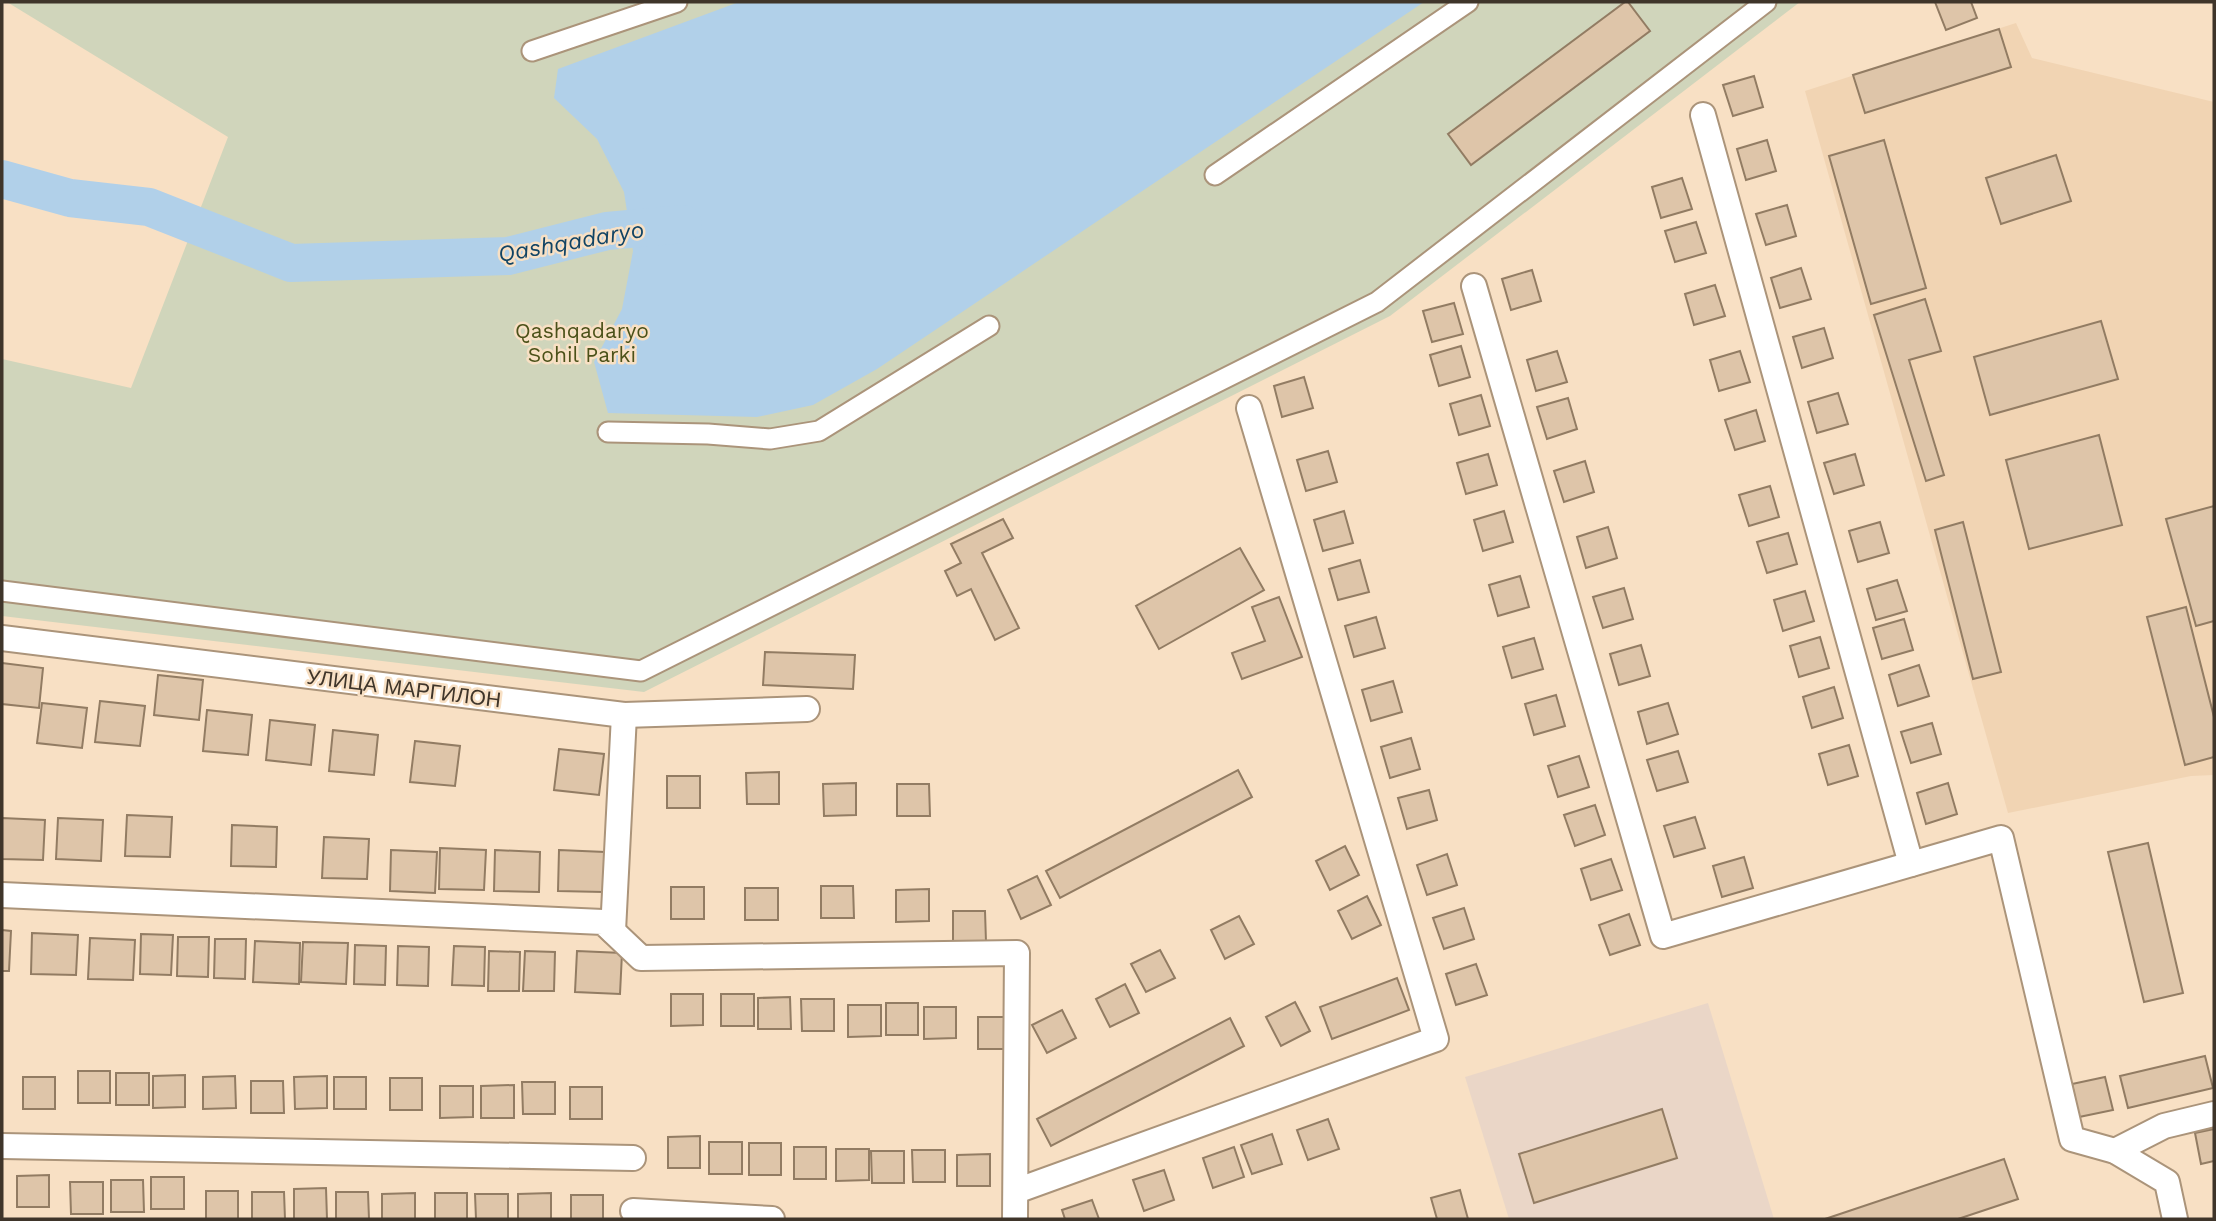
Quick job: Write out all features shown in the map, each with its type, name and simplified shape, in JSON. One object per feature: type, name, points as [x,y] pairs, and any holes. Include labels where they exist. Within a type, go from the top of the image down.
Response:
[{"type":"street","points":[[532,51],[677,2]]},
{"type":"street","points":[[1215,175],[1468,2]]},
{"type":"street","points":[[2,591],[641,671],[1377,302],[1766,2]]},
{"type":"street","points":[[1703,115],[1911,864]]},
{"type":"street","points":[[1474,286],[1663,936],[2001,838],[2072,1139],[2115,1151],[2167,1182],[2175,1219]]},
{"type":"street","points":[[608,432],[708,434],[769,439],[819,431],[989,326]]},
{"type":"street","points":[[1016,1191],[1436,1039],[1249,408]]},
{"type":"street","name":"УЛИЦА МАРГИЛОН","points":[[2,638],[624,715],[807,709]]},
{"type":"street","points":[[613,931],[624,715]]},
{"type":"street","points":[[2,895],[603,922],[641,958],[1017,953],[1015,1219]]},
{"type":"street","points":[[2115,1151],[2164,1126],[2214,1114]]},
{"type":"street","points":[[2,1146],[633,1158]]},
{"type":"street","points":[[633,1211],[772,1219]]},
{"type":"shaded area","points":[[2016,23],[2032,58],[2214,102],[2214,775],[2191,776],[2008,813],[1805,91]]},
{"type":"shaded area","points":[[1708,1003],[1774,1219],[1509,1219],[1465,1077]]},
{"type":"green space","name":"Qashqadaryo Sohil Parki","points":[[7,2],[1800,2],[1390,316],[644,692],[2,616],[2,359],[131,388],[228,137]]},
{"type":"water","points":[[739,2],[1424,2],[877,369],[813,405],[757,417],[608,413],[594,362],[622,309],[633,251],[624,192],[597,139],[554,98],[558,69]]},
{"type":"building","points":[[1628,2],[1650,31],[1471,165],[1448,134]]},
{"type":"building","points":[[1935,2],[1971,2],[1977,18],[1946,30]]},
{"type":"building","points":[[1999,29],[2011,67],[1865,113],[1853,75]]},
{"type":"building","points":[[1754,76],[1763,107],[1733,116],[1723,85]]},
{"type":"building","points":[[1767,140],[1776,171],[1746,180],[1737,149]]},
{"type":"building","points":[[1884,140],[1926,288],[1871,304],[1829,156]]},
{"type":"building","points":[[2056,155],[2071,201],[2001,224],[1986,178]]},
{"type":"building","points":[[1682,178],[1692,209],[1661,218],[1652,187]]},
{"type":"building","points":[[1787,205],[1796,236],[1766,245],[1756,214]]},
{"type":"building","points":[[1696,222],[1706,253],[1675,262],[1665,231]]},
{"type":"building","points":[[1801,268],[1811,299],[1780,308],[1771,278]]},
{"type":"building","points":[[1532,270],[1541,301],[1511,310],[1502,279]]},
{"type":"building","points":[[1715,285],[1725,316],[1694,325],[1685,294]]},
{"type":"building","points":[[1925,299],[1941,351],[1909,360],[1944,475],[1926,481],[1874,315]]},
{"type":"building","points":[[1454,303],[1463,334],[1432,342],[1423,311]]},
{"type":"building","points":[[2101,321],[2118,379],[1990,415],[1974,357]]},
{"type":"building","points":[[1824,328],[1833,358],[1802,368],[1793,337]]},
{"type":"building","points":[[1461,346],[1470,377],[1439,386],[1430,355]]},
{"type":"building","points":[[1557,351],[1567,382],[1536,391],[1527,360]]},
{"type":"building","points":[[1740,351],[1750,382],[1719,391],[1710,360]]},
{"type":"building","points":[[1304,377],[1313,408],[1282,417],[1274,386]]},
{"type":"building","points":[[1838,393],[1848,424],[1817,433],[1808,402]]},
{"type":"building","points":[[1481,395],[1490,426],[1459,435],[1450,404]]},
{"type":"building","points":[[1568,398],[1577,429],[1547,439],[1537,407]]},
{"type":"building","points":[[1756,410],[1765,441],[1735,450],[1725,420]]},
{"type":"building","points":[[2099,435],[2122,525],[2029,549],[2006,460]]},
{"type":"building","points":[[1328,451],[1337,482],[1306,491],[1297,460]]},
{"type":"building","points":[[1488,454],[1497,485],[1466,494],[1457,463]]},
{"type":"building","points":[[1855,454],[1864,485],[1834,494],[1824,463]]},
{"type":"building","points":[[1585,461],[1594,492],[1564,502],[1554,471]]},
{"type":"building","points":[[1770,486],[1779,517],[1749,526],[1739,495]]},
{"type":"building","points":[[2214,506],[2214,621],[2196,626],[2166,519]]},
{"type":"building","points":[[1344,511],[1353,543],[1323,551],[1314,520]]},
{"type":"building","points":[[1504,511],[1513,542],[1483,551],[1474,520]]},
{"type":"building","points":[[1003,519],[1013,538],[982,553],[1019,628],[995,640],[971,589],[957,596],[945,571],[961,563],[951,544]]},
{"type":"building","points":[[1880,522],[1889,553],[1858,562],[1849,531]]},
{"type":"building","points":[[1963,522],[2001,672],[1973,679],[1935,530]]},
{"type":"building","points":[[1608,527],[1617,558],[1586,568],[1577,537]]},
{"type":"building","points":[[1788,533],[1797,564],[1767,573],[1757,542]]},
{"type":"building","points":[[1240,548],[1264,590],[1159,649],[1136,606]]},
{"type":"building","points":[[1360,560],[1369,592],[1338,600],[1329,569]]},
{"type":"building","points":[[1520,576],[1529,607],[1498,616],[1489,585]]},
{"type":"building","points":[[1897,580],[1907,611],[1876,620],[1867,589]]},
{"type":"building","points":[[1624,588],[1633,619],[1603,628],[1593,597]]},
{"type":"building","points":[[1805,591],[1814,621],[1783,631],[1774,600]]},
{"type":"building","points":[[1279,597],[1302,657],[1242,679],[1232,653],[1265,641],[1252,607]]},
{"type":"building","points":[[2186,607],[2214,717],[2214,757],[2185,765],[2147,617]]},
{"type":"building","points":[[1376,617],[1385,648],[1354,657],[1345,626]]},
{"type":"building","points":[[1904,619],[1913,650],[1882,659],[1873,628]]},
{"type":"building","points":[[1820,637],[1829,668],[1799,677],[1790,646]]},
{"type":"building","points":[[1534,638],[1543,669],[1512,678],[1503,647]]},
{"type":"building","points":[[1641,645],[1650,676],[1619,685],[1610,654]]},
{"type":"building","points":[[765,652],[855,655],[853,689],[763,685]]},
{"type":"building","points":[[2,663],[43,668],[39,708],[2,704]]},
{"type":"building","points":[[1919,665],[1929,696],[1898,706],[1889,675]]},
{"type":"building","points":[[158,675],[203,680],[199,720],[154,715]]},
{"type":"building","points":[[1393,681],[1402,712],[1371,721],[1362,690]]},
{"type":"building","points":[[1834,687],[1843,718],[1812,728],[1803,697]]},
{"type":"building","points":[[1556,695],[1565,726],[1534,735],[1525,704]]},
{"type":"building","points":[[100,701],[145,706],[140,746],[95,742]]},
{"type":"building","points":[[42,703],[87,708],[82,748],[37,743]]},
{"type":"building","points":[[1668,703],[1678,734],[1647,744],[1638,712]]},
{"type":"building","points":[[207,710],[252,715],[248,755],[203,751]]},
{"type":"building","points":[[270,720],[315,725],[311,765],[266,760]]},
{"type":"building","points":[[1932,723],[1941,754],[1911,763],[1901,732]]},
{"type":"building","points":[[333,730],[378,735],[374,775],[329,771]]},
{"type":"building","points":[[1411,738],[1420,769],[1390,778],[1381,747]]},
{"type":"building","points":[[415,741],[460,746],[455,786],[410,782]]},
{"type":"building","points":[[1849,745],[1858,776],[1828,785],[1819,754]]},
{"type":"building","points":[[559,749],[604,754],[599,795],[554,790]]},
{"type":"building","points":[[1678,751],[1688,782],[1657,791],[1647,760]]},
{"type":"building","points":[[1579,756],[1589,787],[1558,797],[1548,766]]},
{"type":"building","points":[[1238,770],[1252,797],[1060,898],[1046,871]]},
{"type":"building","points":[[779,772],[779,804],[747,804],[746,773]]},
{"type":"building","points":[[667,776],[700,776],[700,808],[667,808]]},
{"type":"building","points":[[856,783],[856,815],[824,816],[823,784]]},
{"type":"building","points":[[1948,783],[1957,814],[1926,824],[1917,793]]},
{"type":"building","points":[[897,784],[929,784],[930,816],[897,816]]},
{"type":"building","points":[[1429,790],[1437,820],[1407,829],[1398,798]]},
{"type":"building","points":[[1595,805],[1605,835],[1575,846],[1564,815]]},
{"type":"building","points":[[127,815],[172,817],[170,857],[125,856]]},
{"type":"building","points":[[1695,817],[1705,848],[1674,857],[1664,826]]},
{"type":"building","points":[[2,818],[45,820],[43,860],[2,859]]},
{"type":"building","points":[[58,818],[103,820],[101,861],[56,859]]},
{"type":"building","points":[[232,825],[277,827],[276,867],[231,866]]},
{"type":"building","points":[[324,837],[369,839],[367,879],[322,878]]},
{"type":"building","points":[[2148,843],[2183,993],[2144,1002],[2108,852]]},
{"type":"building","points":[[1345,846],[1359,875],[1330,890],[1316,861]]},
{"type":"building","points":[[440,848],[486,850],[484,890],[439,889]]},
{"type":"building","points":[[391,850],[437,852],[435,893],[390,891]]},
{"type":"building","points":[[495,850],[540,852],[539,892],[494,891]]},
{"type":"building","points":[[559,850],[605,852],[603,892],[558,891]]},
{"type":"building","points":[[1447,854],[1457,885],[1427,895],[1417,865]]},
{"type":"building","points":[[1744,857],[1753,888],[1722,897],[1713,866]]},
{"type":"building","points":[[1611,859],[1622,890],[1591,900],[1581,869]]},
{"type":"building","points":[[1037,876],[1051,905],[1021,919],[1008,890]]},
{"type":"building","points":[[821,886],[853,886],[854,918],[821,918]]},
{"type":"building","points":[[671,887],[704,887],[704,919],[671,919]]},
{"type":"building","points":[[745,888],[778,888],[778,920],[745,920]]},
{"type":"building","points":[[929,889],[929,921],[896,922],[896,890]]},
{"type":"building","points":[[1367,896],[1381,925],[1352,939],[1338,911]]},
{"type":"building","points":[[1464,908],[1474,939],[1444,949],[1433,918]]},
{"type":"building","points":[[953,911],[985,911],[986,942],[953,943]]},
{"type":"building","points":[[1629,914],[1640,945],[1610,955],[1599,925]]},
{"type":"building","points":[[1239,916],[1254,944],[1225,959],[1211,930]]},
{"type":"building","points":[[2,930],[11,931],[9,971],[2,971]]},
{"type":"building","points":[[32,933],[78,935],[76,975],[31,974]]},
{"type":"building","points":[[141,934],[173,935],[171,975],[140,974]]},
{"type":"building","points":[[178,937],[209,937],[208,977],[177,976]]},
{"type":"building","points":[[90,938],[135,940],[133,980],[88,979]]},
{"type":"building","points":[[215,939],[246,939],[245,979],[214,978]]},
{"type":"building","points":[[255,941],[300,943],[299,984],[253,982]]},
{"type":"building","points":[[303,942],[348,943],[346,984],[301,982]]},
{"type":"building","points":[[355,945],[386,946],[385,985],[354,984]]},
{"type":"building","points":[[398,946],[429,947],[428,986],[397,985]]},
{"type":"building","points":[[454,946],[485,947],[484,986],[452,985]]},
{"type":"building","points":[[1160,950],[1175,978],[1146,992],[1131,964]]},
{"type":"building","points":[[489,951],[520,952],[519,991],[488,991]]},
{"type":"building","points":[[525,951],[555,952],[554,991],[523,991]]},
{"type":"building","points":[[577,951],[622,953],[620,994],[575,992]]},
{"type":"building","points":[[1476,964],[1487,995],[1456,1005],[1446,974]]},
{"type":"building","points":[[1397,978],[1409,1010],[1332,1039],[1320,1007]]},
{"type":"building","points":[[1125,984],[1139,1013],[1110,1027],[1096,999]]},
{"type":"building","points":[[671,994],[703,994],[703,1025],[671,1026]]},
{"type":"building","points":[[721,994],[754,994],[754,1026],[721,1026]]},
{"type":"building","points":[[790,997],[791,1029],[758,1029],[758,998]]},
{"type":"building","points":[[801,999],[834,999],[834,1031],[802,1031]]},
{"type":"building","points":[[1295,1002],[1310,1031],[1281,1046],[1266,1017]]},
{"type":"building","points":[[886,1003],[918,1003],[918,1035],[886,1035]]},
{"type":"building","points":[[848,1005],[881,1005],[881,1036],[848,1037]]},
{"type":"building","points":[[924,1007],[956,1007],[956,1038],[924,1039]]},
{"type":"building","points":[[1062,1010],[1076,1038],[1047,1053],[1032,1025]]},
{"type":"building","points":[[978,1017],[1011,1017],[1011,1049],[978,1049]]},
{"type":"building","points":[[1230,1018],[1244,1046],[1051,1146],[1037,1119]]},
{"type":"building","points":[[2205,1056],[2213,1088],[2128,1108],[2120,1076]]},
{"type":"building","points":[[78,1071],[110,1071],[110,1103],[78,1103]]},
{"type":"building","points":[[116,1073],[149,1073],[149,1105],[116,1105]]},
{"type":"building","points":[[185,1075],[185,1107],[153,1108],[153,1076]]},
{"type":"building","points":[[235,1076],[236,1108],[203,1109],[203,1077]]},
{"type":"building","points":[[327,1076],[327,1108],[295,1109],[294,1077]]},
{"type":"building","points":[[23,1077],[55,1077],[55,1109],[23,1109]]},
{"type":"building","points":[[334,1077],[366,1077],[366,1109],[334,1109]]},
{"type":"building","points":[[2105,1077],[2113,1110],[2079,1117],[2072,1084]]},
{"type":"building","points":[[390,1078],[422,1078],[422,1110],[390,1110]]},
{"type":"building","points":[[251,1081],[283,1081],[284,1113],[251,1113]]},
{"type":"building","points":[[522,1082],[555,1082],[555,1114],[523,1114]]},
{"type":"building","points":[[514,1085],[514,1118],[481,1118],[481,1086]]},
{"type":"building","points":[[440,1086],[473,1086],[473,1117],[440,1118]]},
{"type":"building","points":[[570,1087],[602,1087],[602,1119],[570,1119]]},
{"type":"building","points":[[1662,1109],[1677,1158],[1534,1203],[1519,1154]]},
{"type":"building","points":[[1328,1119],[1339,1149],[1308,1160],[1297,1130]]},
{"type":"building","points":[[2214,1129],[2214,1161],[2201,1164],[2195,1133]]},
{"type":"building","points":[[1272,1134],[1282,1164],[1252,1174],[1241,1145]]},
{"type":"building","points":[[700,1136],[700,1168],[668,1168],[668,1137]]},
{"type":"building","points":[[709,1142],[742,1142],[742,1174],[709,1174]]},
{"type":"building","points":[[749,1143],[781,1143],[781,1175],[749,1175]]},
{"type":"building","points":[[794,1147],[826,1147],[826,1179],[794,1179]]},
{"type":"building","points":[[1234,1147],[1244,1177],[1213,1188],[1203,1158]]},
{"type":"building","points":[[836,1149],[869,1149],[869,1180],[836,1181]]},
{"type":"building","points":[[912,1150],[945,1150],[945,1182],[913,1182]]},
{"type":"building","points":[[871,1151],[904,1151],[904,1183],[872,1183]]},
{"type":"building","points":[[990,1154],[990,1186],[957,1186],[957,1155]]},
{"type":"building","points":[[2004,1159],[2018,1199],[1958,1219],[1825,1219]]},
{"type":"building","points":[[1164,1170],[1174,1200],[1144,1211],[1133,1180]]},
{"type":"building","points":[[49,1175],[49,1207],[17,1207],[17,1176]]},
{"type":"building","points":[[151,1177],[184,1177],[184,1209],[151,1209]]},
{"type":"building","points":[[111,1180],[143,1180],[144,1212],[111,1212]]},
{"type":"building","points":[[70,1182],[103,1182],[103,1214],[71,1214]]},
{"type":"building","points":[[326,1188],[327,1219],[294,1219],[294,1189]]},
{"type":"building","points":[[1460,1190],[1468,1219],[1437,1219],[1431,1198]]},
{"type":"building","points":[[206,1191],[238,1191],[238,1219],[206,1219]]},
{"type":"building","points":[[252,1192],[284,1192],[285,1219],[252,1219]]},
{"type":"building","points":[[336,1192],[368,1192],[369,1219],[336,1219]]},
{"type":"building","points":[[415,1193],[415,1219],[382,1219],[382,1194]]},
{"type":"building","points":[[435,1193],[467,1193],[467,1219],[435,1219]]},
{"type":"building","points":[[551,1193],[551,1219],[518,1219],[518,1194]]},
{"type":"building","points":[[475,1194],[508,1194],[508,1219],[476,1219]]},
{"type":"building","points":[[571,1195],[603,1195],[603,1219],[571,1219]]},
{"type":"building","points":[[1092,1200],[1099,1219],[1065,1219],[1062,1210]]},
{"type":"waterway","name":"Qashqadaryo","points":[[2,179],[70,198],[149,207],[291,263],[508,256],[607,231],[683,224]]}]
